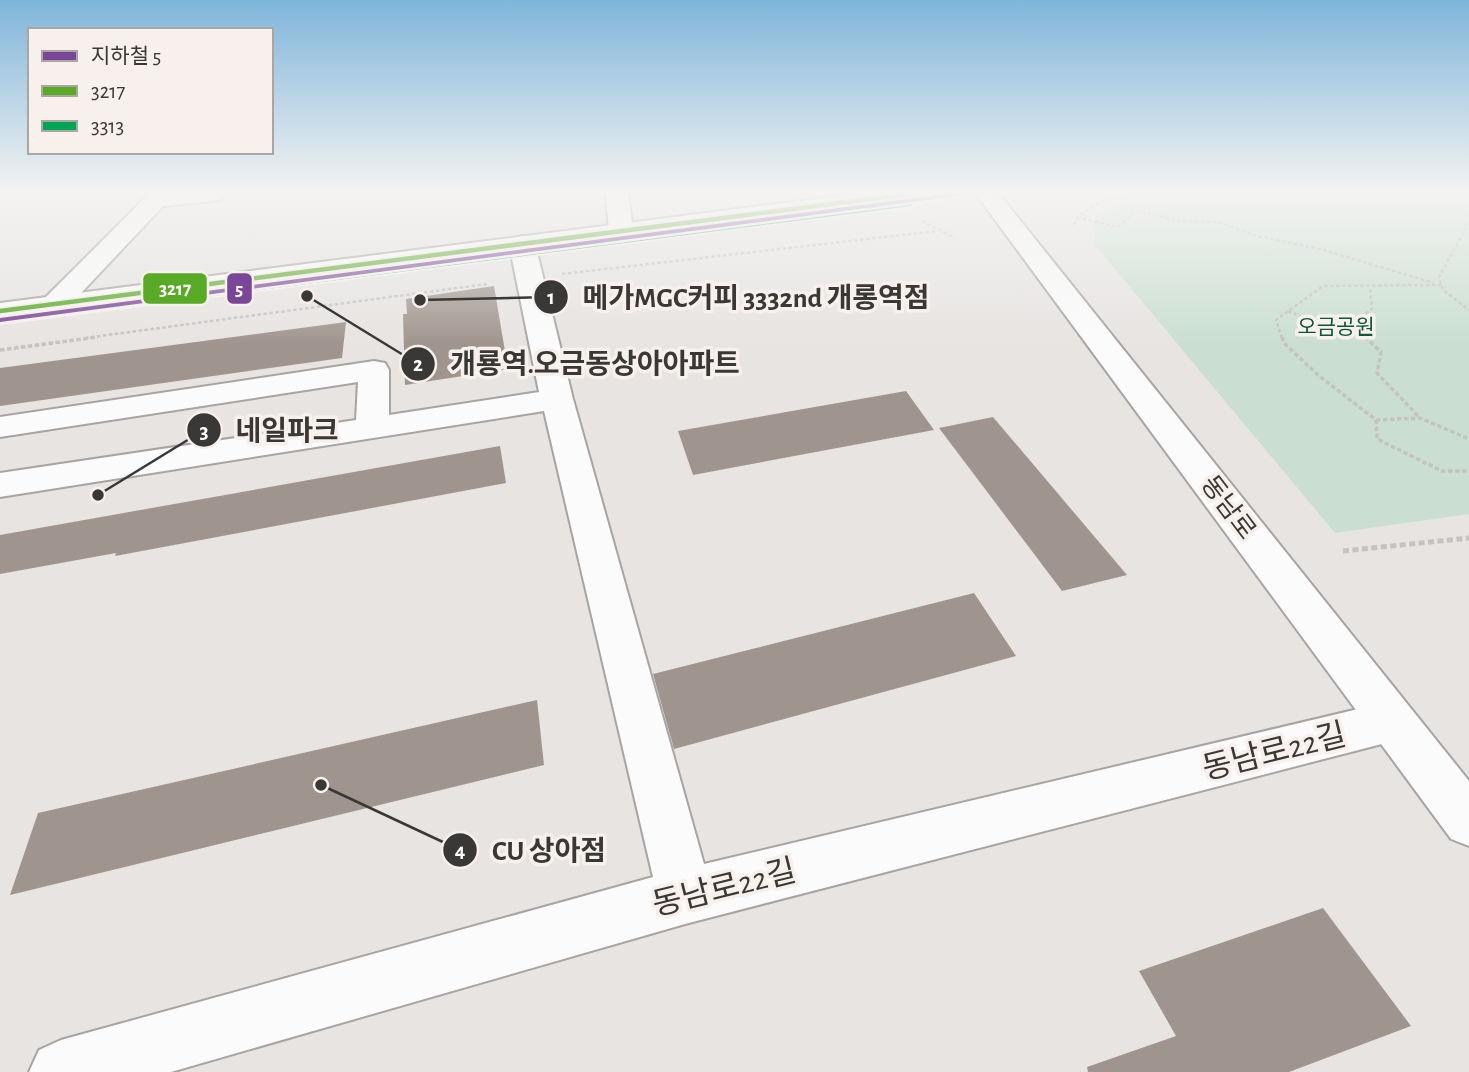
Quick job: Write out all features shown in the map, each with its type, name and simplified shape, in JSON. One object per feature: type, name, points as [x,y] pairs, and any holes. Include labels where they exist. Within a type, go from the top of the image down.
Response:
[{"type":"street","points":[[55,304],[114,244]]},
{"type":"street","points":[[0,311],[522,244]]},
{"type":"street","points":[[522,244],[557,399],[685,896]]},
{"type":"street","name":"동남로","points":[[1025,244],[1469,821]]},
{"type":"street","points":[[0,427],[374,370],[372,428]]},
{"type":"street","points":[[0,485],[557,399]]},
{"type":"street","name":"동남로22길","points":[[61,1072],[685,896],[1392,722]]},
{"type":"path","points":[[554,275],[824,244]]},
{"type":"path","points":[[1299,244],[1441,285]]},
{"type":"path","points":[[1458,244],[1439,276],[1443,290],[1469,310]]},
{"type":"path","points":[[0,350],[488,284]]},
{"type":"path","points":[[1420,418],[1376,420],[1318,375],[1284,343],[1276,320],[1323,286],[1441,285]]},
{"type":"path","points":[[1351,324],[1372,309],[1370,287]]},
{"type":"path","points":[[1288,312],[1313,321],[1351,324],[1381,352],[1377,373],[1420,418],[1469,439]]},
{"type":"path","points":[[1376,420],[1377,439],[1442,471],[1469,471]]},
{"type":"path","points":[[1343,551],[1469,538]]},
{"type":"green space","name":"오금공원","points":[[1469,244],[1469,514],[1335,533],[1095,245]]},
{"type":"building","points":[[494,286],[508,369],[405,385],[403,314],[407,314],[406,299]]},
{"type":"building","points":[[346,322],[342,358],[0,406],[0,368]]},
{"type":"building","points":[[906,391],[934,430],[693,475],[678,431]]},
{"type":"building","points":[[993,417],[1127,575],[1062,591],[939,428]]},
{"type":"building","points":[[500,446],[506,483],[115,556],[116,553],[0,574],[0,535]]},
{"type":"building","points":[[974,593],[1016,656],[674,749],[653,674]]},
{"type":"building","points":[[537,700],[544,765],[10,895],[38,813]]},
{"type":"building","points":[[1323,908],[1411,1026],[1289,1072],[1088,1072],[1087,1067],[1176,1036],[1139,971]]},
{"type":"metro line","name":"5","points":[[0,320],[577,244]]},
{"type":"transit line","name":"3217","points":[[0,311],[520,244]]},
{"type":"transit line","name":"3313","points":[[1,321],[599,244]]},
{"type":"place","name":"개룡역.오금동상아아파트","points":[[307,296]]},
{"type":"place","name":"메가MGC커피 3332nd 개롱역점","points":[[420,300]]},
{"type":"place","name":"네일파크","points":[[98,495]]},
{"type":"place","name":"CU 상아점","points":[[321,785]]}]
